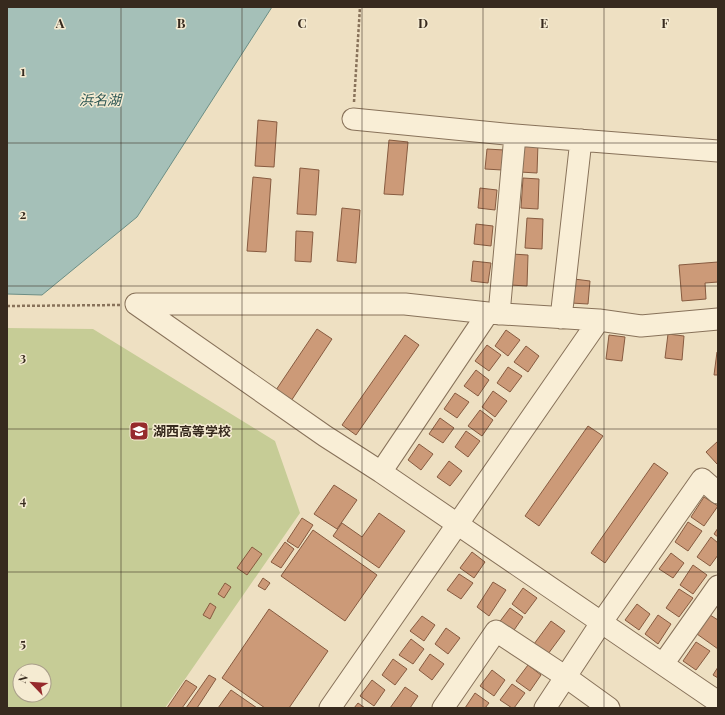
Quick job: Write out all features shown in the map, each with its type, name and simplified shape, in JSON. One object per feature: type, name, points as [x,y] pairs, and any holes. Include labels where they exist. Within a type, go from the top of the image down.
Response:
[{"type":"street","points":[[353,119],[515,135],[718,151]]},
{"type":"street","points":[[381,472],[494,313],[515,135]]},
{"type":"street","points":[[561,318],[581,140]]},
{"type":"street","points":[[136,304],[405,304],[494,313],[599,320],[641,326],[718,319]]},
{"type":"street","points":[[136,304],[324,436],[381,472],[718,702]]},
{"type":"street","points":[[330,708],[599,320]]},
{"type":"street","points":[[544,708],[601,623],[702,479],[718,493]]},
{"type":"street","points":[[663,664],[718,586]]},
{"type":"street","points":[[443,708],[496,632],[566,677],[609,708]]},
{"type":"path","points":[[353,119],[360,7]]},
{"type":"path","points":[[7,306],[136,304]]},
{"type":"green space","name":"湖西高等学校","points":[[7,328],[93,329],[275,441],[300,513],[165,708],[7,708]]},
{"type":"water","name":"浜名湖","points":[[7,7],[272,7],[137,217],[42,295],[7,294]]},
{"type":"building","points":[[258,120],[277,122],[274,167],[255,166]]},
{"type":"building","points":[[389,140],[408,142],[403,195],[384,194]]},
{"type":"building","points":[[522,142],[538,143],[537,173],[520,172]]},
{"type":"building","points":[[487,149],[504,150],[502,170],[485,169]]},
{"type":"building","points":[[300,168],[319,170],[316,215],[297,214]]},
{"type":"building","points":[[253,177],[271,179],[266,252],[247,251]]},
{"type":"building","points":[[523,178],[539,179],[538,209],[521,208]]},
{"type":"building","points":[[480,188],[497,190],[495,210],[478,208]]},
{"type":"building","points":[[342,208],[360,210],[356,263],[337,261]]},
{"type":"building","points":[[527,218],[543,219],[542,249],[525,248]]},
{"type":"building","points":[[476,224],[493,226],[491,246],[474,244]]},
{"type":"building","points":[[296,231],[313,232],[311,262],[295,261]]},
{"type":"building","points":[[512,254],[528,255],[527,286],[510,285]]},
{"type":"building","points":[[473,261],[491,263],[488,283],[471,281]]},
{"type":"building","points":[[718,262],[718,282],[705,283],[706,299],[682,301],[679,265]]},
{"type":"building","points":[[574,279],[590,281],[588,304],[571,303]]},
{"type":"building","points":[[317,329],[332,339],[291,401],[276,390]]},
{"type":"building","points":[[506,330],[520,340],[508,356],[495,346]]},
{"type":"building","points":[[668,334],[684,336],[682,360],[665,358]]},
{"type":"building","points":[[405,335],[419,345],[356,435],[342,425]]},
{"type":"building","points":[[609,335],[625,337],[622,361],[606,359]]},
{"type":"building","points":[[487,345],[501,355],[489,371],[475,361]]},
{"type":"building","points":[[526,346],[539,356],[528,372],[514,362]]},
{"type":"building","points":[[717,352],[718,375],[714,375]]},
{"type":"building","points":[[508,367],[522,376],[510,392],[497,383]]},
{"type":"building","points":[[476,370],[489,380],[478,396],[464,386]]},
{"type":"building","points":[[493,391],[507,401],[495,417],[482,407]]},
{"type":"building","points":[[455,393],[469,402],[457,418],[444,409]]},
{"type":"building","points":[[480,410],[493,420],[482,436],[468,426]]},
{"type":"building","points":[[440,418],[454,428],[443,443],[429,434]]},
{"type":"building","points":[[588,426],[603,436],[539,526],[525,516]]},
{"type":"building","points":[[466,431],[480,441],[468,457],[455,447]]},
{"type":"building","points":[[718,441],[718,463],[717,464],[706,452]]},
{"type":"building","points":[[419,444],[433,454],[421,470],[408,460]]},
{"type":"building","points":[[449,461],[462,471],[450,486],[437,477]]},
{"type":"building","points":[[654,463],[668,473],[605,563],[591,553]]},
{"type":"building","points":[[334,485],[357,500],[337,529],[314,514]]},
{"type":"building","points":[[704,497],[718,506],[704,526],[691,517]]},
{"type":"building","points":[[379,513],[405,531],[379,568],[333,536],[342,523],[362,537]]},
{"type":"building","points":[[302,518],[313,525],[298,548],[287,541]]},
{"type":"building","points":[[688,522],[702,531],[688,551],[675,542]]},
{"type":"building","points":[[718,528],[718,537],[714,534]]},
{"type":"building","points":[[313,530],[377,575],[345,621],[281,576]]},
{"type":"building","points":[[711,537],[718,543],[718,555],[710,566],[697,557]]},
{"type":"building","points":[[285,542],[294,549],[281,568],[271,562]]},
{"type":"building","points":[[252,547],[262,554],[247,575],[237,568]]},
{"type":"building","points":[[472,552],[485,562],[474,578],[460,568]]},
{"type":"building","points":[[671,553],[684,563],[673,578],[659,569]]},
{"type":"building","points":[[693,565],[707,575],[693,594],[680,585]]},
{"type":"building","points":[[459,574],[473,583],[461,599],[447,590]]},
{"type":"building","points":[[263,578],[270,583],[265,590],[258,586]]},
{"type":"building","points":[[493,582],[506,590],[489,616],[477,607]]},
{"type":"building","points":[[225,583],[231,587],[224,598],[218,594]]},
{"type":"building","points":[[523,588],[537,598],[525,614],[512,604]]},
{"type":"building","points":[[679,589],[693,598],[679,617],[666,608]]},
{"type":"building","points":[[210,603],[216,607],[210,619],[203,615]]},
{"type":"building","points":[[637,604],[650,614],[639,630],[625,620]]},
{"type":"building","points":[[510,608],[523,617],[512,633],[498,624]]},
{"type":"building","points":[[269,609],[328,651],[289,708],[265,708],[222,678]]},
{"type":"building","points":[[658,615],[671,624],[658,644],[645,634]]},
{"type":"building","points":[[710,615],[718,620],[718,649],[697,634]]},
{"type":"building","points":[[422,616],[435,625],[424,641],[410,631]]},
{"type":"building","points":[[551,621],[565,631],[548,654],[534,644]]},
{"type":"building","points":[[446,628],[460,638],[448,654],[435,644]]},
{"type":"building","points":[[411,639],[424,649],[413,664],[399,655]]},
{"type":"building","points":[[696,642],[710,651],[696,670],[683,661]]},
{"type":"building","points":[[430,654],[444,664],[432,680],[419,670]]},
{"type":"building","points":[[393,659],[407,669],[395,685],[382,675]]},
{"type":"building","points":[[528,665],[541,675],[530,691],[516,681]]},
{"type":"building","points":[[718,667],[718,678],[713,675]]},
{"type":"building","points":[[492,670],[505,680],[494,696],[480,686]]},
{"type":"building","points":[[209,675],[216,679],[197,708],[186,708]]},
{"type":"building","points":[[186,680],[197,687],[182,708],[167,708]]},
{"type":"building","points":[[372,680],[385,690],[374,706],[360,696]]},
{"type":"building","points":[[512,684],[525,693],[514,708],[500,700]]},
{"type":"building","points":[[405,687],[418,696],[410,708],[390,708]]},
{"type":"building","points":[[231,690],[257,708],[218,708]]},
{"type":"building","points":[[475,693],[489,703],[485,708],[465,708]]},
{"type":"building","points":[[358,703],[365,708],[354,708]]},
{"type":"place","name":"湖西高等学校","points":[[139,431]]}]
